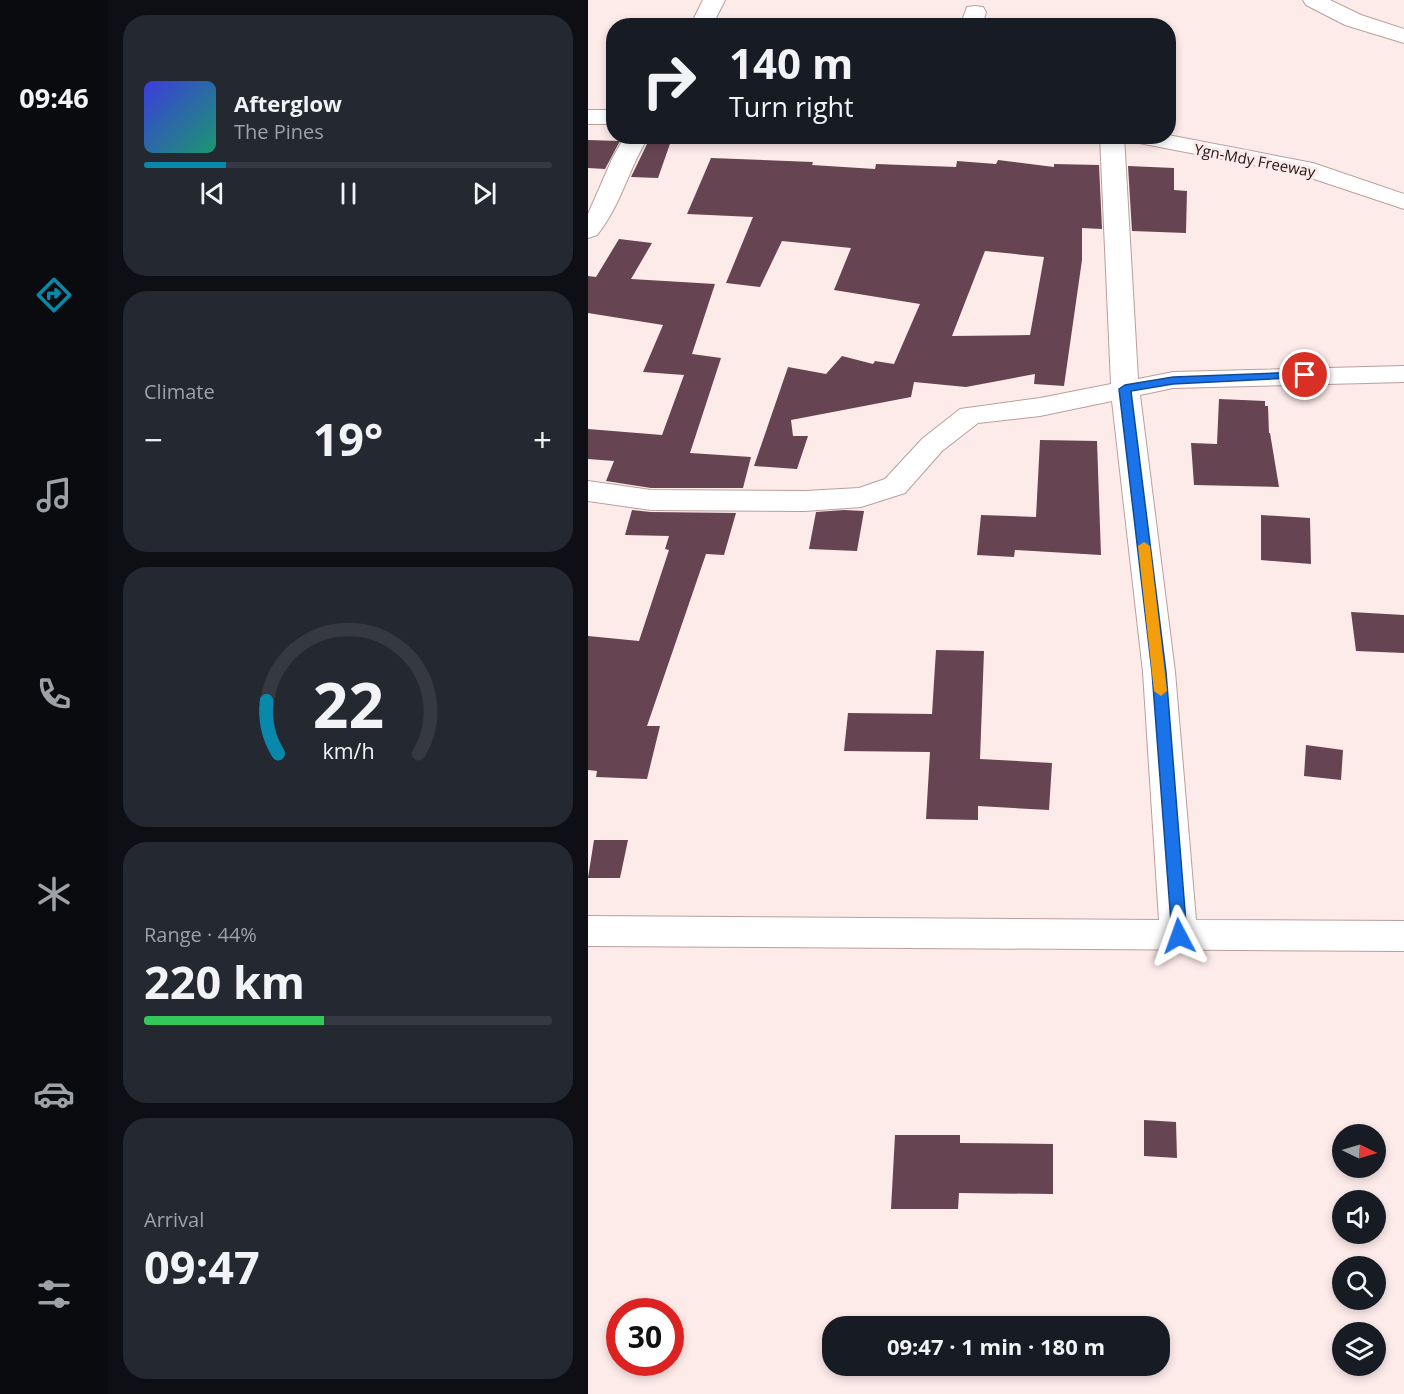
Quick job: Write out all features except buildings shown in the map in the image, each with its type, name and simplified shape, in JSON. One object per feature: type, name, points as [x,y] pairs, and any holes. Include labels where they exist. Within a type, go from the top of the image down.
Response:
[{"type":"street","points":[[705,18],[714,0]]},
{"type":"street","points":[[1314,0],[1353,20],[1404,36]]},
{"type":"street","points":[[588,117],[606,117]]},
{"type":"street","name":"Ygn-Mdy Freeway","points":[[1176,143],[1304,168],[1404,202]]},
{"type":"street","points":[[588,230],[600,218],[608,203],[634,144]]},
{"type":"street","points":[[1112,144],[1125,389],[1159,672],[1179,936]]},
{"type":"street","points":[[588,491],[651,500],[805,501],[861,497],[895,486],[932,445],[970,415],[1040,407],[1173,380],[1404,374]]},
{"type":"street","points":[[588,931],[1404,936]]},
{"type":"slow traffic","points":[[1144,546],[1161,691]]},
{"type":"route","points":[[1179,936],[1159,672],[1125,389],[1173,380],[1305,375]]}]
